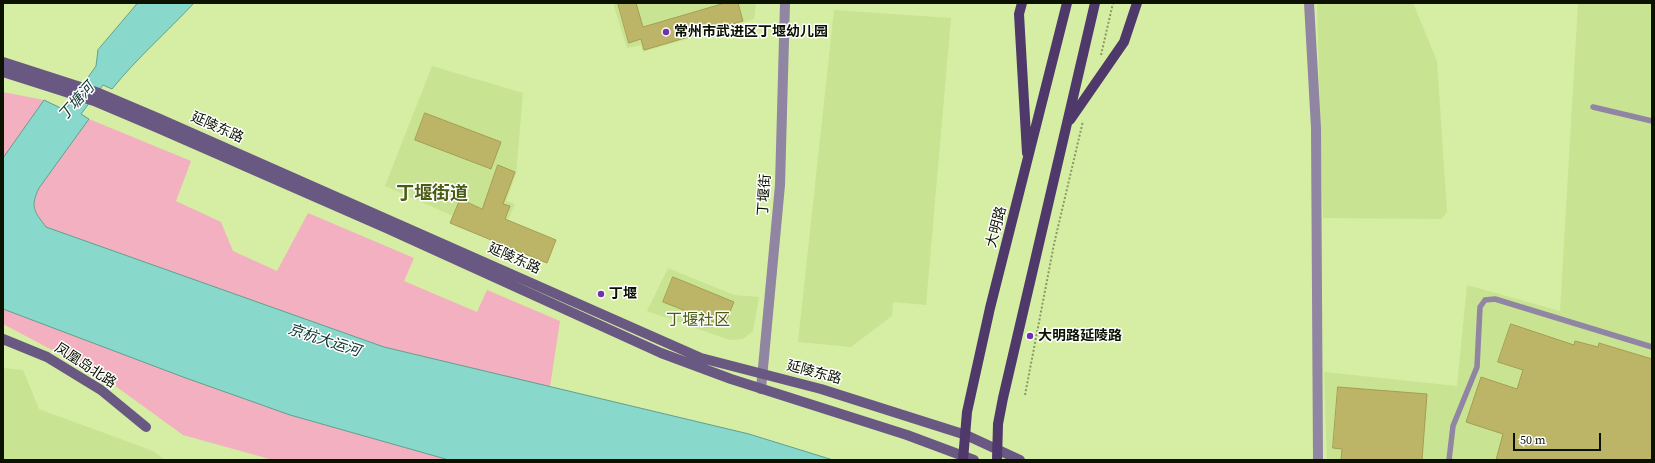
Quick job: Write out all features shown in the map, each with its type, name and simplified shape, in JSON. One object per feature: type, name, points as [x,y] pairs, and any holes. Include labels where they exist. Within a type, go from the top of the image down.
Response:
[{"type":"main road","points":[[1022,3],[1019,14],[1028,164]]},
{"type":"main road","name":"大明路","points":[[967,459],[967,412],[990,308],[1068,3]]},
{"type":"main road","points":[[997,460],[998,424],[1003,398],[1095,3]]},
{"type":"main road","points":[[1066,125],[1124,42],[1138,3]]},
{"type":"main road","name":"延陵东路","points":[[3,62],[74,90]]},
{"type":"main road","name":"延陵东路","points":[[3,72],[96,97],[373,212],[701,358],[821,389],[966,435],[997,448],[1020,460]]},
{"type":"main road","name":"延陵东路","points":[[96,97],[661,353],[762,389],[907,435],[967,459]]},
{"type":"main road","name":"凤凰岛北路","points":[[3,338],[47,357],[101,390],[146,427]]},
{"type":"street","name":"丁堰街","points":[[762,389],[762,374],[780,184],[785,3]]},
{"type":"street","points":[[1309,3],[1316,128],[1318,460]]},
{"type":"lane","points":[[1593,107],[1652,121]]},
{"type":"lane","points":[[1449,460],[1452,426],[1477,366],[1480,307],[1485,300],[1495,299],[1652,347]]},
{"type":"path","points":[[1100,61],[1113,3]]},
{"type":"path","points":[[1025,395],[1054,244],[1084,118]]},
{"type":"shaded area","name":"常州市武进区丁堰幼儿园","points":[[613,3],[756,3],[754,19],[643,52],[641,45],[627,48]]},
{"type":"shaded area","points":[[1317,3],[1413,3],[1437,61],[1447,212],[1441,219],[1323,218]]},
{"type":"shaded area","points":[[1578,3],[1652,3],[1652,460],[1327,460],[1324,372],[1457,386],[1467,285],[1560,311]]},
{"type":"shaded area","points":[[834,10],[951,18],[926,305],[893,302],[892,316],[851,347],[798,342]]},
{"type":"shaded area","points":[[432,66],[523,93],[516,174],[506,201],[515,204],[508,220],[460,199],[453,216],[385,186]]},
{"type":"shaded area","points":[[3,92],[44,100],[3,158]]},
{"type":"shaded area","points":[[89,119],[191,161],[176,201],[221,222],[233,251],[277,271],[308,213],[414,258],[404,281],[477,312],[487,290],[560,321],[550,387],[384,347],[46,227],[36,213],[34,204],[36,194]]},
{"type":"shaded area","points":[[668,268],[734,295],[759,297],[753,331],[743,339],[730,340],[647,311]]},
{"type":"shaded area","points":[[3,309],[183,377],[290,415],[449,460],[273,460],[183,435],[103,377],[3,324]]},
{"type":"shaded area","points":[[3,368],[23,370],[39,409],[153,451],[165,460],[3,460]]},
{"type":"water","points":[[138,3],[194,3],[112,89],[103,85],[81,114],[89,119],[36,194],[34,204],[36,213],[46,227],[384,347],[749,434],[833,460],[449,460],[290,415],[183,377],[3,309],[3,158],[44,100],[65,110],[96,66],[98,50]]},
{"type":"building","name":"常州市武进区丁堰幼儿园","points":[[618,3],[636,3],[643,27],[725,3],[738,3],[743,21],[644,50],[641,39],[629,43]]},
{"type":"building","points":[[425,113],[501,142],[491,169],[415,140]]},
{"type":"building","points":[[498,165],[515,172],[503,204],[510,206],[505,219],[556,240],[547,263],[450,223],[460,199],[482,209]]},
{"type":"building","points":[[673,277],[734,302],[724,326],[663,302]]},
{"type":"building","points":[[1511,324],[1574,345],[1575,341],[1598,347],[1599,343],[1652,359],[1652,460],[1496,460],[1503,434],[1466,422],[1481,377],[1517,389],[1523,370],[1498,362]]},
{"type":"building","points":[[1338,387],[1427,394],[1422,460],[1341,460],[1342,449],[1333,448]]},
{"type":"place","name":"常州市武进区丁堰幼儿园","points":[[666,32]]},
{"type":"place","name":"丁堰","points":[[601,294]]},
{"type":"place","name":"大明路延陵路","points":[[1030,336]]},
{"type":"district","name":"丁堰街道","points":[[432,194]]},
{"type":"district","name":"丁堰社区","points":[[698,321]]},
{"type":"water label","name":"丁塘河","points":[[77,102]]},
{"type":"water label","name":"京杭大运河","points":[[324,341]]}]
